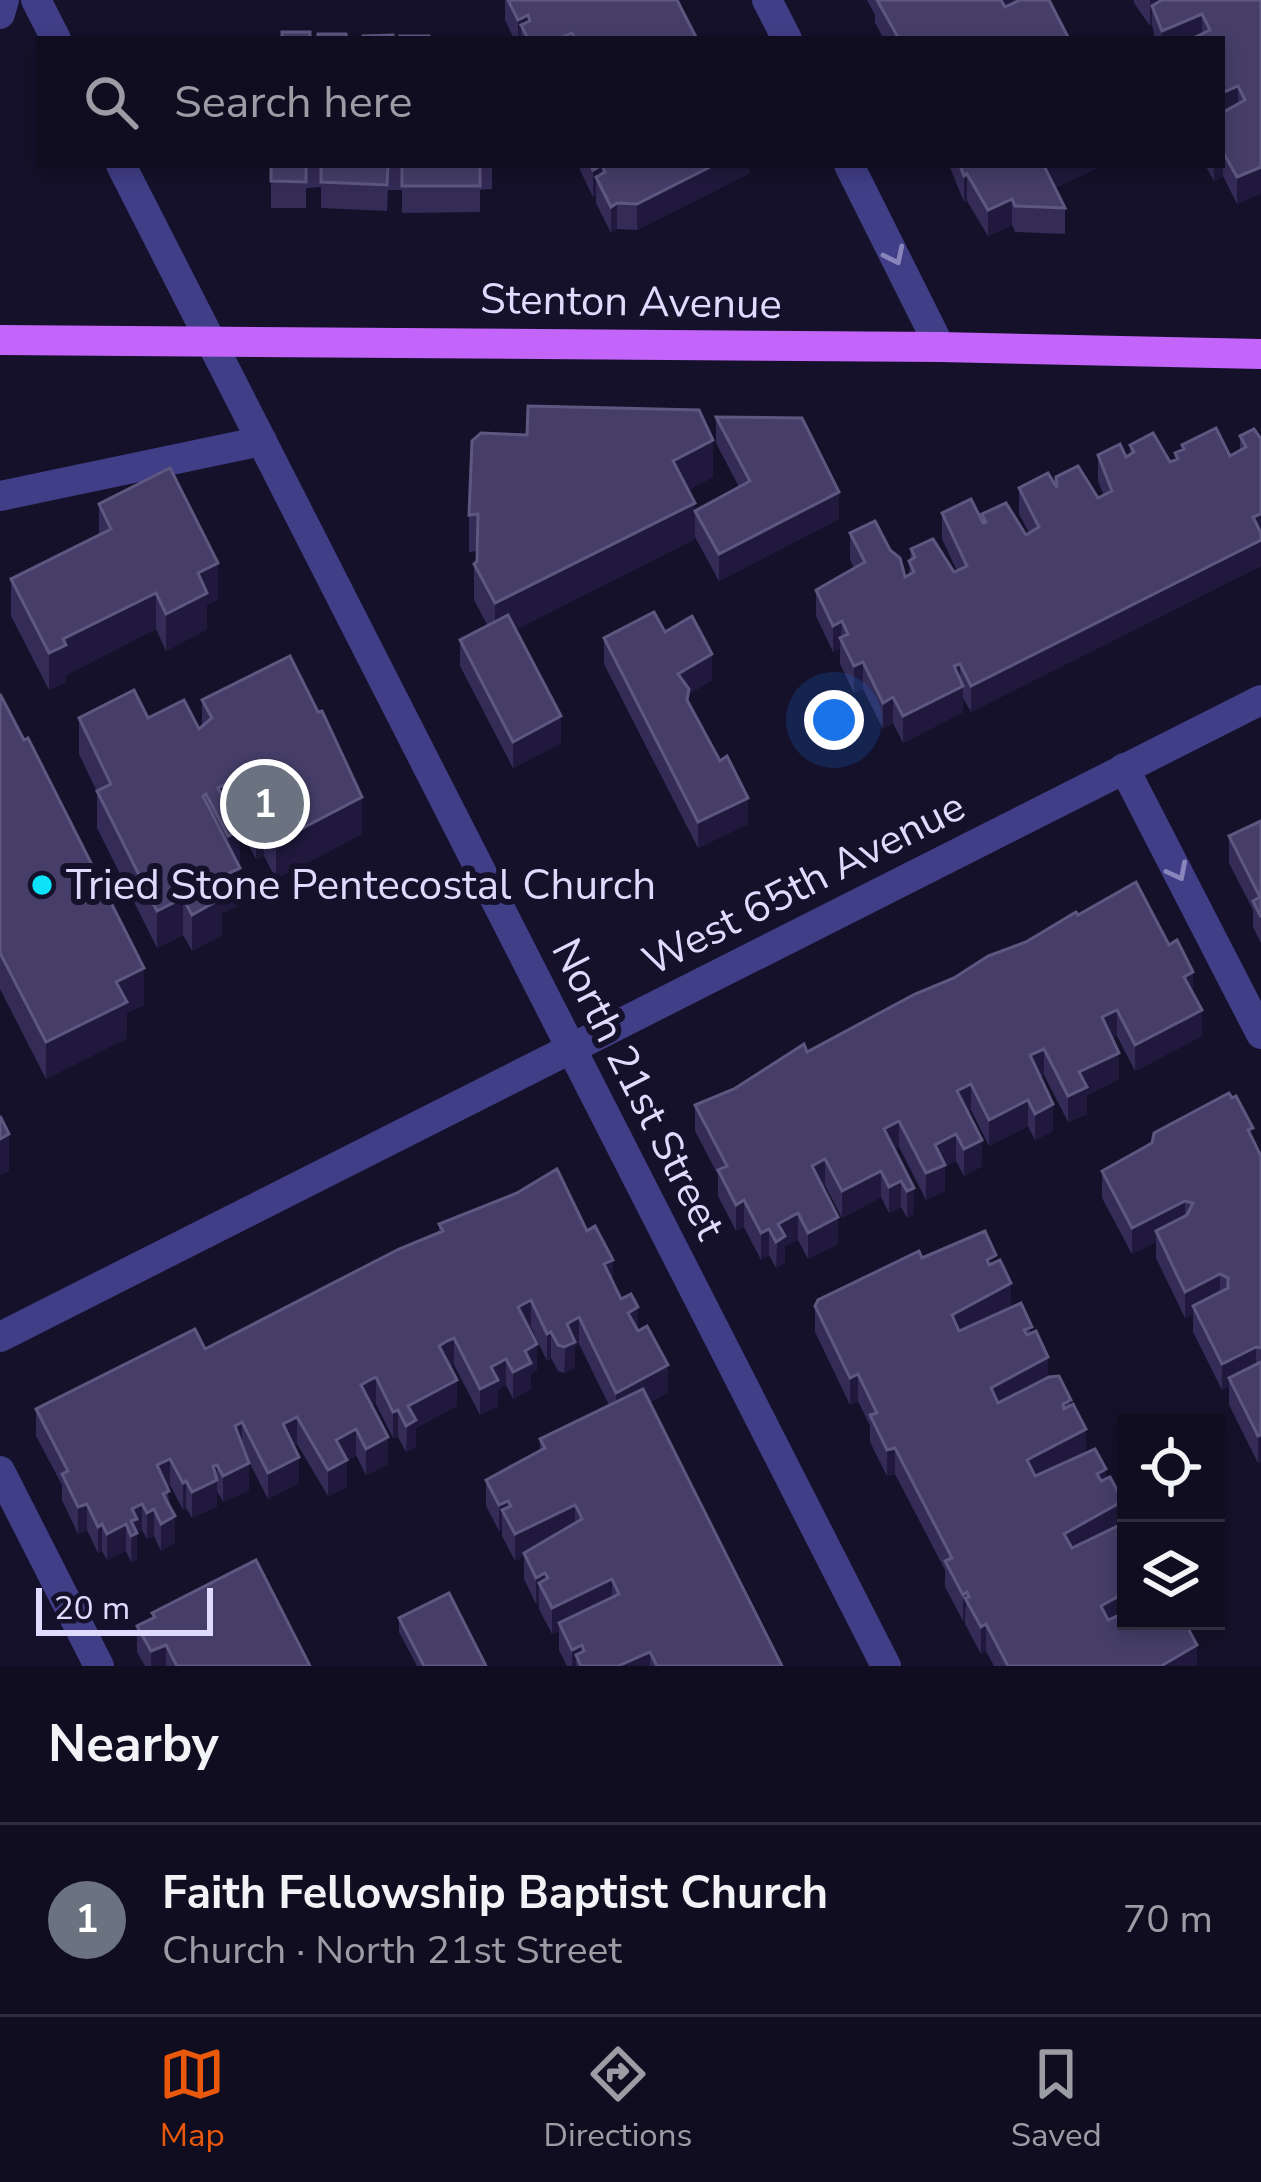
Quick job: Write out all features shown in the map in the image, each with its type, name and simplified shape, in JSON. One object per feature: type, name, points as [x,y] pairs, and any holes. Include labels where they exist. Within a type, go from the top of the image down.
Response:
[{"type":"main road","name":"Stenton Avenue","points":[[0,340],[1261,354]]},
{"type":"street","points":[[0,14],[4,0]]},
{"type":"street","points":[[36,0],[54,36]]},
{"type":"street","points":[[767,0],[785,36]]},
{"type":"street","name":"North 21st Street","points":[[123,168],[886,1666]]},
{"type":"street","points":[[851,168],[940,347]]},
{"type":"street","points":[[0,496],[262,441]]},
{"type":"street","name":"West 65th Avenue","points":[[0,1337],[1261,700]]},
{"type":"street","points":[[1124,768],[1261,1034]]},
{"type":"street","points":[[0,1471],[99,1666]]},
{"type":"building","points":[[508,0],[677,0],[695,36],[526,36],[521,25],[530,21],[528,15],[518,20]]},
{"type":"building","points":[[877,0],[1001,0],[1005,7],[1020,0],[1049,0],[1067,36],[897,36]]},
{"type":"building","points":[[1162,0],[1261,0],[1261,167],[1237,177],[1225,155],[1225,111],[1245,100],[1238,86],[1225,92],[1225,36],[1197,36],[1210,30],[1202,14],[1162,31],[1152,6]]},
{"type":"building","points":[[282,32],[310,32],[310,36],[282,36]]},
{"type":"building","points":[[271,168],[306,168],[306,182],[271,181]]},
{"type":"building","points":[[321,168],[388,168],[387,185],[321,182]]},
{"type":"building","points":[[402,168],[480,168],[480,186],[402,186]]},
{"type":"building","points":[[603,168],[708,168],[637,204],[611,207],[596,177],[605,172]]},
{"type":"building","points":[[961,168],[1045,168],[1065,208],[1015,206],[1012,199],[988,210],[967,174]]},
{"type":"building","points":[[528,406],[699,410],[713,440],[673,461],[695,503],[495,603],[474,564],[478,514],[469,515],[472,441],[481,433],[527,435]]},
{"type":"building","points":[[716,417],[802,418],[839,492],[719,554],[695,511],[750,481]]},
{"type":"building","points":[[1216,428],[1230,456],[1246,447],[1240,436],[1254,429],[1261,439],[1261,514],[1253,517],[1261,540],[971,686],[960,664],[954,666],[963,686],[903,716],[893,697],[883,703],[863,662],[854,666],[840,638],[848,634],[842,621],[833,626],[816,590],[865,562],[850,533],[875,521],[890,550],[900,558],[905,577],[914,572],[911,549],[933,539],[954,572],[967,566],[942,513],[971,499],[983,523],[982,514],[1006,503],[1026,535],[1039,527],[1019,488],[1048,473],[1057,488],[1056,477],[1078,466],[1098,498],[1112,491],[1098,455],[1120,444],[1126,457],[1134,452],[1130,445],[1153,433],[1170,462],[1178,459],[1175,453],[1184,449],[1182,445]]},
{"type":"building","points":[[170,468],[218,563],[198,573],[207,593],[166,614],[156,593],[63,639],[66,645],[49,653],[11,579],[111,529],[99,504]]},
{"type":"building","points":[[654,612],[665,632],[692,616],[712,654],[678,674],[720,761],[727,756],[748,798],[698,822],[604,638]]},
{"type":"building","points":[[508,615],[561,716],[513,742],[460,640]]},
{"type":"building","points":[[290,656],[362,797],[276,842],[264,819],[256,823],[234,780],[218,788],[240,830],[228,836],[206,794],[240,868],[212,881],[222,898],[192,915],[183,898],[157,911],[97,791],[111,784],[79,718],[134,690],[148,718],[184,700],[199,729],[212,718],[202,700]]},
{"type":"building","name":"Tried Stone Pentecostal Church","points":[[0,694],[24,740],[28,738],[144,968],[116,982],[127,1002],[46,1042],[0,953]]},
{"type":"building","points":[[1261,821],[1261,917],[1253,901],[1260,897],[1229,836]]},
{"type":"building","points":[[1136,882],[1169,945],[1177,940],[1193,972],[1184,977],[1202,1010],[1135,1045],[1117,1010],[1102,1017],[1119,1053],[1079,1072],[1087,1087],[1068,1096],[1044,1049],[1030,1055],[1053,1104],[1035,1114],[1028,1100],[989,1120],[971,1084],[957,1091],[982,1140],[964,1149],[956,1134],[935,1145],[945,1165],[926,1173],[899,1121],[884,1129],[914,1188],[907,1191],[901,1181],[889,1187],[881,1171],[842,1191],[825,1159],[812,1166],[838,1217],[808,1233],[798,1213],[778,1224],[785,1236],[776,1242],[769,1229],[761,1233],[744,1200],[736,1205],[718,1170],[727,1166],[695,1105],[734,1089],[804,1044],[807,1052]]},
{"type":"building","points":[[1229,1093],[1236,1096],[1253,1128],[1248,1130],[1261,1156],[1261,1348],[1222,1364],[1193,1306],[1228,1288],[1228,1278],[1220,1274],[1185,1292],[1156,1231],[1187,1215],[1193,1203],[1185,1201],[1132,1228],[1102,1171],[1152,1143],[1154,1133]]},
{"type":"building","points":[[0,1116],[9,1134],[0,1139]]},
{"type":"building","points":[[557,1169],[587,1231],[595,1226],[613,1260],[604,1264],[621,1299],[631,1294],[638,1307],[628,1313],[638,1331],[647,1326],[668,1365],[616,1393],[579,1317],[567,1324],[575,1342],[558,1345],[551,1332],[547,1334],[531,1300],[518,1307],[537,1344],[525,1351],[531,1363],[513,1372],[506,1359],[491,1367],[498,1380],[480,1389],[454,1338],[447,1341],[439,1346],[457,1380],[408,1406],[416,1420],[406,1426],[398,1410],[393,1412],[376,1377],[368,1381],[361,1385],[388,1437],[366,1449],[356,1429],[336,1440],[347,1460],[328,1470],[297,1417],[283,1424],[299,1457],[268,1473],[242,1422],[235,1426],[249,1463],[223,1476],[213,1466],[217,1480],[192,1492],[170,1459],[157,1465],[169,1491],[163,1494],[175,1516],[161,1524],[154,1509],[147,1513],[142,1504],[132,1509],[137,1533],[131,1536],[126,1524],[107,1534],[102,1524],[98,1527],[87,1504],[78,1507],[62,1474],[68,1471],[36,1409],[195,1329],[205,1349],[443,1231],[439,1224],[517,1193]]},
{"type":"building","points":[[985,1231],[996,1255],[987,1260],[989,1265],[1000,1260],[1011,1283],[952,1315],[959,1331],[1021,1303],[1032,1327],[1024,1330],[1027,1335],[1036,1331],[1048,1357],[991,1388],[998,1403],[1059,1376],[1071,1400],[1063,1404],[1064,1409],[1073,1404],[1086,1429],[1027,1460],[1035,1476],[1095,1449],[1106,1469],[1097,1474],[1101,1481],[1110,1477],[1117,1490],[1117,1504],[1064,1534],[1072,1548],[1117,1526],[1117,1597],[1101,1606],[1108,1620],[1117,1616],[1117,1630],[1189,1630],[1197,1645],[1161,1666],[1008,1666],[986,1624],[981,1627],[965,1598],[967,1592],[963,1595],[945,1561],[952,1558],[895,1448],[887,1450],[870,1415],[877,1413],[858,1374],[850,1378],[815,1306],[818,1300],[919,1251],[922,1258]]},
{"type":"building","points":[[1261,1362],[1261,1435],[1258,1436],[1229,1378]]},
{"type":"building","points":[[643,1389],[782,1666],[657,1666],[650,1652],[618,1666],[581,1666],[576,1655],[584,1651],[582,1645],[572,1650],[559,1623],[619,1594],[612,1579],[552,1608],[539,1583],[548,1578],[545,1573],[536,1578],[524,1553],[582,1519],[579,1512],[575,1505],[515,1534],[502,1510],[511,1506],[508,1501],[499,1505],[486,1480],[545,1448],[540,1439]]},
{"type":"building","points":[[256,1560],[310,1666],[177,1666],[166,1645],[151,1651],[137,1626],[155,1617],[152,1613]]},
{"type":"building","points":[[449,1593],[486,1666],[424,1666],[399,1618]]},
{"type":"place","name":"Faith Fellowship Baptist Church","points":[[265,804]]},
{"type":"place","name":"Tried Stone Pentecostal Church","points":[[42,885]]}]
